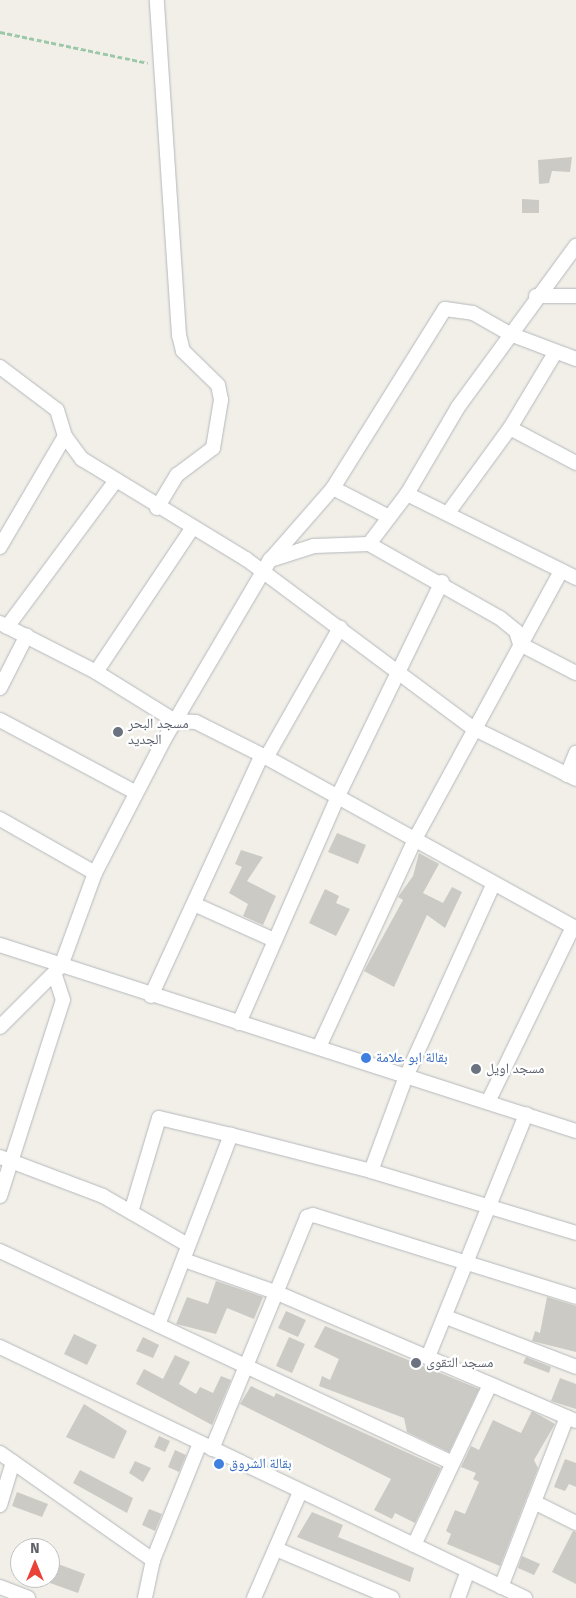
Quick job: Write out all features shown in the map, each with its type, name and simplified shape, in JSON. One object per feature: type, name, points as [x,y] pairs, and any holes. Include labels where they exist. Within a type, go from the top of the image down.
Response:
[{"type":"street","points":[[157,0],[179,335],[183,350],[218,385],[221,400],[213,448],[177,475],[157,508]]},
{"type":"street","points":[[369,544],[407,494],[458,407],[536,296],[576,246]]},
{"type":"street","points":[[536,296],[576,296]]},
{"type":"street","points":[[0,1027],[27,996],[58,970],[95,874],[135,792],[175,721],[267,566],[333,488],[445,309],[473,313],[510,334],[555,353],[576,359]]},
{"type":"street","points":[[448,513],[510,428],[555,353]]},
{"type":"street","points":[[2,373],[57,410],[65,436],[82,459],[191,530],[267,566],[340,628],[473,728],[572,777],[576,753]]},
{"type":"street","points":[[510,428],[576,463]]},
{"type":"street","points":[[0,547],[65,436]]},
{"type":"street","points":[[116,480],[4,625],[27,635],[96,672],[175,721],[196,722],[338,796],[575,928],[488,1102]]},
{"type":"street","points":[[333,488],[389,518]]},
{"type":"street","points":[[407,494],[576,578]]},
{"type":"street","points":[[96,672],[191,530]]},
{"type":"street","points":[[267,566],[314,546],[369,544],[442,582],[500,618],[516,631],[520,644],[576,672]]},
{"type":"street","points":[[319,1048],[415,838],[473,728],[561,572]]},
{"type":"street","points":[[239,1023],[338,796],[399,674],[442,582]]},
{"type":"street","points":[[152,996],[264,757],[340,628]]},
{"type":"street","points":[[0,688],[27,635]]},
{"type":"street","points":[[0,720],[135,792]]},
{"type":"street","points":[[0,819],[95,874]]},
{"type":"street","points":[[371,1170],[405,1078],[494,883]]},
{"type":"street","points":[[196,905],[274,940]]},
{"type":"street","points":[[0,945],[58,970],[239,1023],[405,1078],[488,1102],[576,1131]]},
{"type":"street","points":[[0,1196],[6,1160],[63,1000],[58,970]]},
{"type":"street","points":[[428,1357],[492,1207],[526,1114]]},
{"type":"street","points":[[131,1212],[159,1118],[371,1170],[576,1233]]},
{"type":"street","points":[[158,1325],[231,1135]]},
{"type":"street","points":[[6,1160],[75,1184],[131,1212],[188,1245]]},
{"type":"street","points":[[145,1598],[153,1560],[247,1363],[302,1224],[313,1215],[576,1298]]},
{"type":"street","points":[[0,1251],[158,1325],[247,1363],[452,1463]]},
{"type":"street","points":[[184,1260],[275,1292],[572,1419],[534,1502],[501,1587]]},
{"type":"street","points":[[446,1317],[576,1367]]},
{"type":"street","points":[[0,1347],[525,1598]]},
{"type":"street","points":[[414,1545],[490,1385]]},
{"type":"street","points":[[0,1453],[153,1560]]},
{"type":"street","points":[[0,1505],[13,1462]]},
{"type":"street","points":[[254,1598],[300,1492]]},
{"type":"street","points":[[534,1502],[576,1522]]},
{"type":"street","points":[[276,1549],[392,1598]]},
{"type":"street","points":[[458,1598],[468,1571]]},
{"type":"street","points":[[0,1587],[28,1598]]},
{"type":"path","points":[[0,32],[162,66]]},
{"type":"building","points":[[572,157],[570,172],[552,171],[549,183],[539,184],[538,160]]},
{"type":"building","points":[[522,199],[539,200],[539,213],[522,213]]},
{"type":"building","points":[[337,833],[366,845],[358,864],[328,852]]},
{"type":"building","points":[[241,850],[263,857],[247,881],[276,896],[263,925],[243,916],[248,904],[229,893],[242,867],[235,864]]},
{"type":"building","points":[[419,853],[439,864],[423,893],[443,903],[452,887],[462,892],[445,928],[427,915],[394,987],[364,971],[403,900],[398,897],[413,876]]},
{"type":"building","points":[[325,889],[339,896],[336,903],[350,909],[336,936],[309,923]]},
{"type":"building","points":[[216,1281],[263,1297],[254,1319],[227,1308],[216,1334],[176,1324],[187,1297],[208,1304]]},
{"type":"building","points":[[547,1297],[576,1306],[576,1352],[532,1341],[535,1331],[540,1333]]},
{"type":"building","points":[[286,1311],[306,1320],[298,1337],[278,1328]]},
{"type":"building","points":[[325,1326],[479,1389],[449,1452],[407,1432],[404,1418],[319,1386],[322,1376],[330,1380],[339,1359],[314,1347]]},
{"type":"building","points":[[74,1334],[97,1345],[87,1365],[64,1354]]},
{"type":"building","points":[[143,1337],[159,1345],[153,1358],[136,1351]]},
{"type":"building","points":[[289,1337],[305,1344],[292,1373],[276,1366]]},
{"type":"building","points":[[175,1355],[190,1362],[179,1384],[196,1394],[200,1387],[213,1393],[221,1376],[231,1380],[212,1425],[136,1384],[144,1369],[163,1379]]},
{"type":"building","points":[[526,1357],[551,1367],[549,1373],[523,1363]]},
{"type":"building","points":[[560,1378],[576,1384],[576,1409],[551,1401]]},
{"type":"building","points":[[251,1386],[274,1397],[276,1393],[441,1468],[415,1523],[395,1513],[392,1519],[374,1510],[391,1479],[240,1404]]},
{"type":"building","points":[[84,1404],[127,1431],[114,1459],[66,1437]]},
{"type":"building","points":[[532,1411],[555,1424],[534,1460],[538,1468],[500,1566],[447,1544],[451,1534],[446,1531],[455,1510],[465,1514],[479,1482],[473,1479],[476,1473],[461,1467],[471,1446],[479,1450],[493,1420],[521,1433]]},
{"type":"building","points":[[159,1436],[170,1441],[165,1452],[154,1447]]},
{"type":"building","points":[[175,1450],[186,1455],[179,1472],[168,1467]]},
{"type":"building","points":[[565,1459],[576,1463],[576,1487],[569,1484],[565,1491],[554,1487]]},
{"type":"building","points":[[135,1461],[151,1468],[143,1482],[129,1473]]},
{"type":"building","points":[[80,1470],[133,1498],[127,1513],[73,1483]]},
{"type":"building","points":[[17,1492],[48,1504],[42,1517],[12,1506]]},
{"type":"building","points":[[149,1509],[162,1514],[155,1531],[142,1525]]},
{"type":"building","points":[[312,1512],[343,1525],[338,1537],[414,1568],[410,1582],[297,1537]]},
{"type":"building","points":[[573,1531],[576,1532],[576,1584],[552,1572]]},
{"type":"building","points":[[522,1556],[540,1564],[534,1575],[518,1568]]},
{"type":"building","points":[[60,1565],[85,1574],[78,1593],[60,1587]]},
{"type":"place","name":"مسجد البحر الجديد","points":[[118,732]]},
{"type":"place","name":"بقالة ابو علامة","points":[[366,1058]]},
{"type":"place","name":"مسجد اويل","points":[[476,1069]]},
{"type":"place","name":"مسجد التقوى","points":[[416,1363]]},
{"type":"place","name":"بقالة الشروق","points":[[219,1464]]}]
